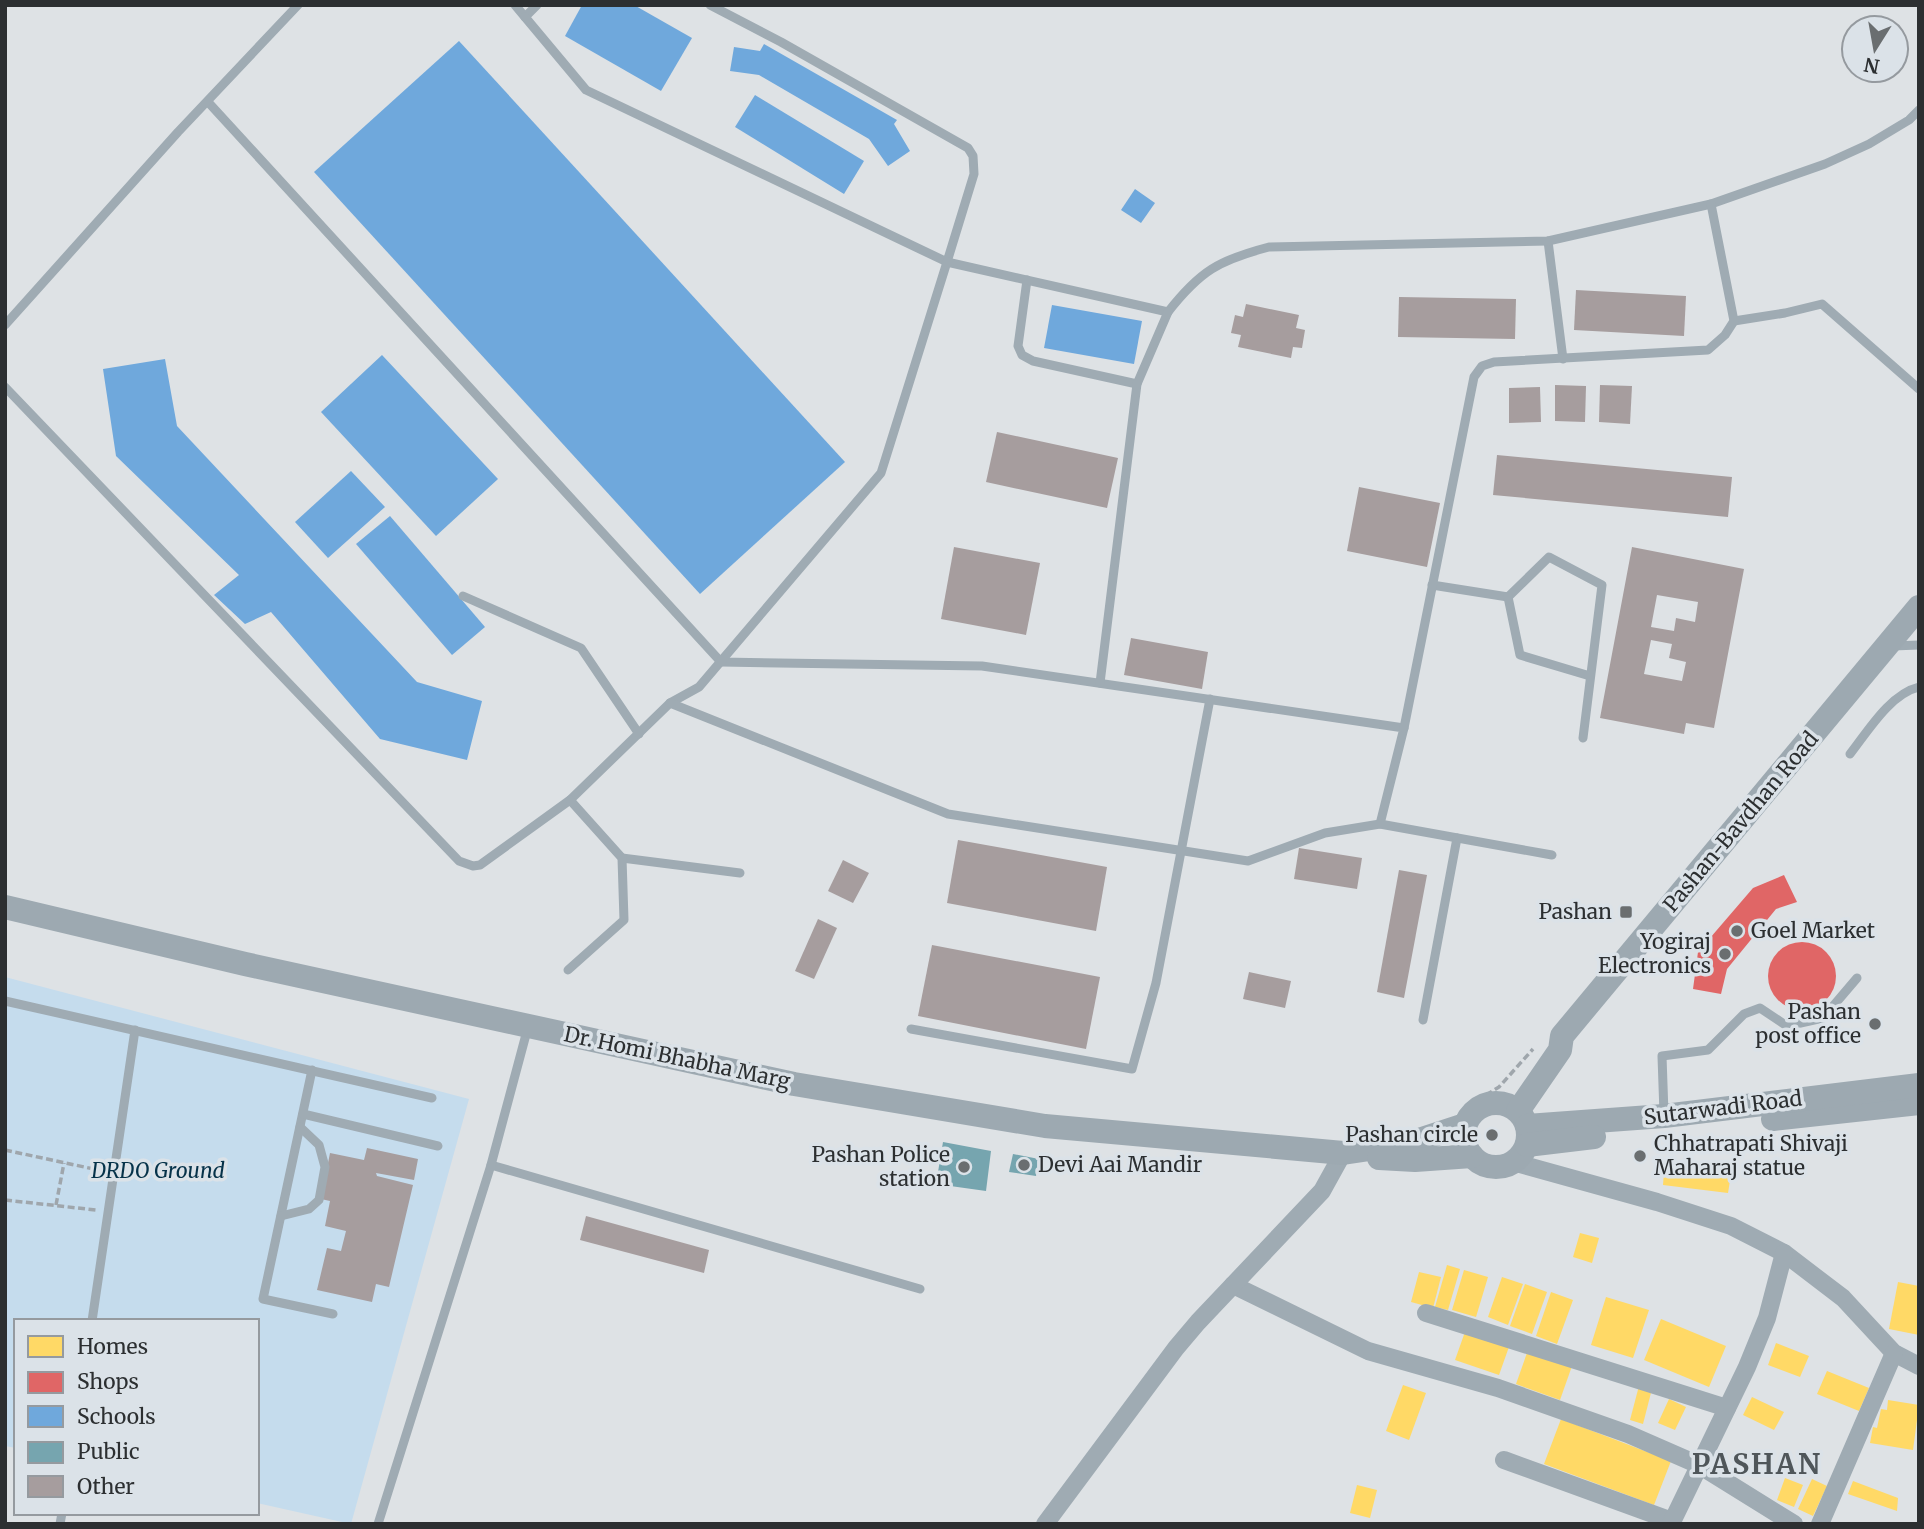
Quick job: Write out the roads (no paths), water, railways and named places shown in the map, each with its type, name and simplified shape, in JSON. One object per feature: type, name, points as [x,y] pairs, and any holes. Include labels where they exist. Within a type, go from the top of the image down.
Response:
[{"type":"main road","name":"Pashan-Bavdhan Road","points":[[1518,1130],[1560,1050],[1562,1036],[1919,607]]},
{"type":"main road","name":"Dr. Homi Bhabha Marg","points":[[5,907],[245,964],[794,1084],[1045,1126],[1351,1152],[1373,1157],[1415,1160],[1472,1156]]},
{"type":"main road","name":"Sutarwadi Road","points":[[1518,1130],[1664,1116],[1919,1085]]},
{"type":"main road","points":[[1518,1130],[1503,1167],[1492,1167],[1481,1163],[1466,1147],[1461,1118],[1489,1103],[1518,1130],[1919,1103]]},
{"type":"main road","name":"Dr. Homi Bhabha Marg","points":[[1351,1152],[1410,1143],[1461,1118]]},
{"type":"street","points":[[1518,1130],[1657,1202],[1731,1226],[1784,1253],[1843,1298],[1894,1353],[1919,1366]]},
{"type":"street","points":[[1045,1524],[1176,1348],[1322,1191],[1351,1152]]},
{"type":"street","points":[[1504,1460],[1672,1522],[1747,1367],[1767,1318],[1784,1253]]},
{"type":"street","points":[[1233,1285],[1368,1351],[1498,1388],[1628,1434],[1699,1465],[1794,1524]]},
{"type":"street","points":[[1426,1313],[1727,1408]]},
{"type":"street","points":[[1820,1524],[1894,1353]]},
{"type":"lane","points":[[5,326],[178,132],[298,5]]},
{"type":"lane","points":[[515,5],[586,90],[947,262],[1168,312]]},
{"type":"lane","points":[[525,18],[537,5]]},
{"type":"lane","points":[[5,387],[459,860],[473,866],[485,863],[570,800],[670,703],[699,687],[881,473],[974,174],[973,156],[968,148],[710,5]]},
{"type":"lane","points":[[208,102],[721,662],[982,666],[1404,728]]},
{"type":"lane","points":[[1100,683],[1137,384],[1168,312],[1184,292],[1215,265],[1240,254],[1269,247],[1548,241],[1711,204],[1825,163],[1869,144],[1909,120],[1919,110]]},
{"type":"lane","points":[[1380,824],[1404,728],[1474,377],[1482,366],[1494,362],[1708,350],[1725,335],[1734,321],[1711,204]]},
{"type":"lane","points":[[1548,241],[1563,359]]},
{"type":"lane","points":[[1027,280],[1018,346],[1022,355],[1033,361],[1137,384]]},
{"type":"lane","points":[[1734,321],[1822,304],[1919,388]]},
{"type":"lane","points":[[1508,597],[1549,557],[1602,585],[1583,738]]},
{"type":"lane","points":[[1432,585],[1508,597]]},
{"type":"lane","points":[[463,597],[581,648],[639,734]]},
{"type":"lane","points":[[1508,597],[1520,655],[1590,676]]},
{"type":"lane","points":[[1887,646],[1919,645]]},
{"type":"lane","points":[[1850,754],[1887,708],[1908,690],[1919,687]]},
{"type":"lane","points":[[911,1029],[1132,1069],[1156,984],[1210,699]]},
{"type":"lane","points":[[670,703],[948,814],[1248,861],[1325,833],[1380,824],[1552,855]]},
{"type":"lane","points":[[568,970],[624,920],[622,858],[570,800]]},
{"type":"lane","points":[[1423,1020],[1457,838]]},
{"type":"lane","points":[[622,858],[740,873]]},
{"type":"lane","points":[[1664,1116],[1662,1056],[1708,1050],[1744,1014],[1760,1008],[1787,1026],[1823,1018],[1857,978]]},
{"type":"lane","points":[[5,1001],[432,1098]]},
{"type":"lane","points":[[378,1524],[491,1165],[529,1026]]},
{"type":"lane","points":[[92,1319],[135,1030]]},
{"type":"lane","points":[[313,1070],[262,1299],[333,1314]]},
{"type":"lane","points":[[303,1114],[438,1146]]},
{"type":"lane","points":[[281,1216],[309,1209],[319,1200],[325,1167],[319,1144],[300,1127]]},
{"type":"lane","points":[[491,1165],[920,1289]]},
{"type":"place","name":"Pashan","points":[[1626,912]]},
{"type":"place","name":"Goel Market","points":[[1737,931]]},
{"type":"place","name":"Yogiraj Electronics","points":[[1725,954]]},
{"type":"place","name":"Pashan post office","points":[[1875,1024]]},
{"type":"place","name":"Pashan circle","points":[[1492,1135]]},
{"type":"place","name":"Chhatrapati Shivaji Maharaj statue","points":[[1640,1156]]},
{"type":"place","name":"Devi Aai Mandir","points":[[1024,1165]]},
{"type":"place","name":"Pashan Police station","points":[[964,1167]]},
{"type":"district","name":"PASHAN","points":[[1757,1464]]},
{"type":"park label","name":"DRDO Ground","points":[[158,1171]]}]
